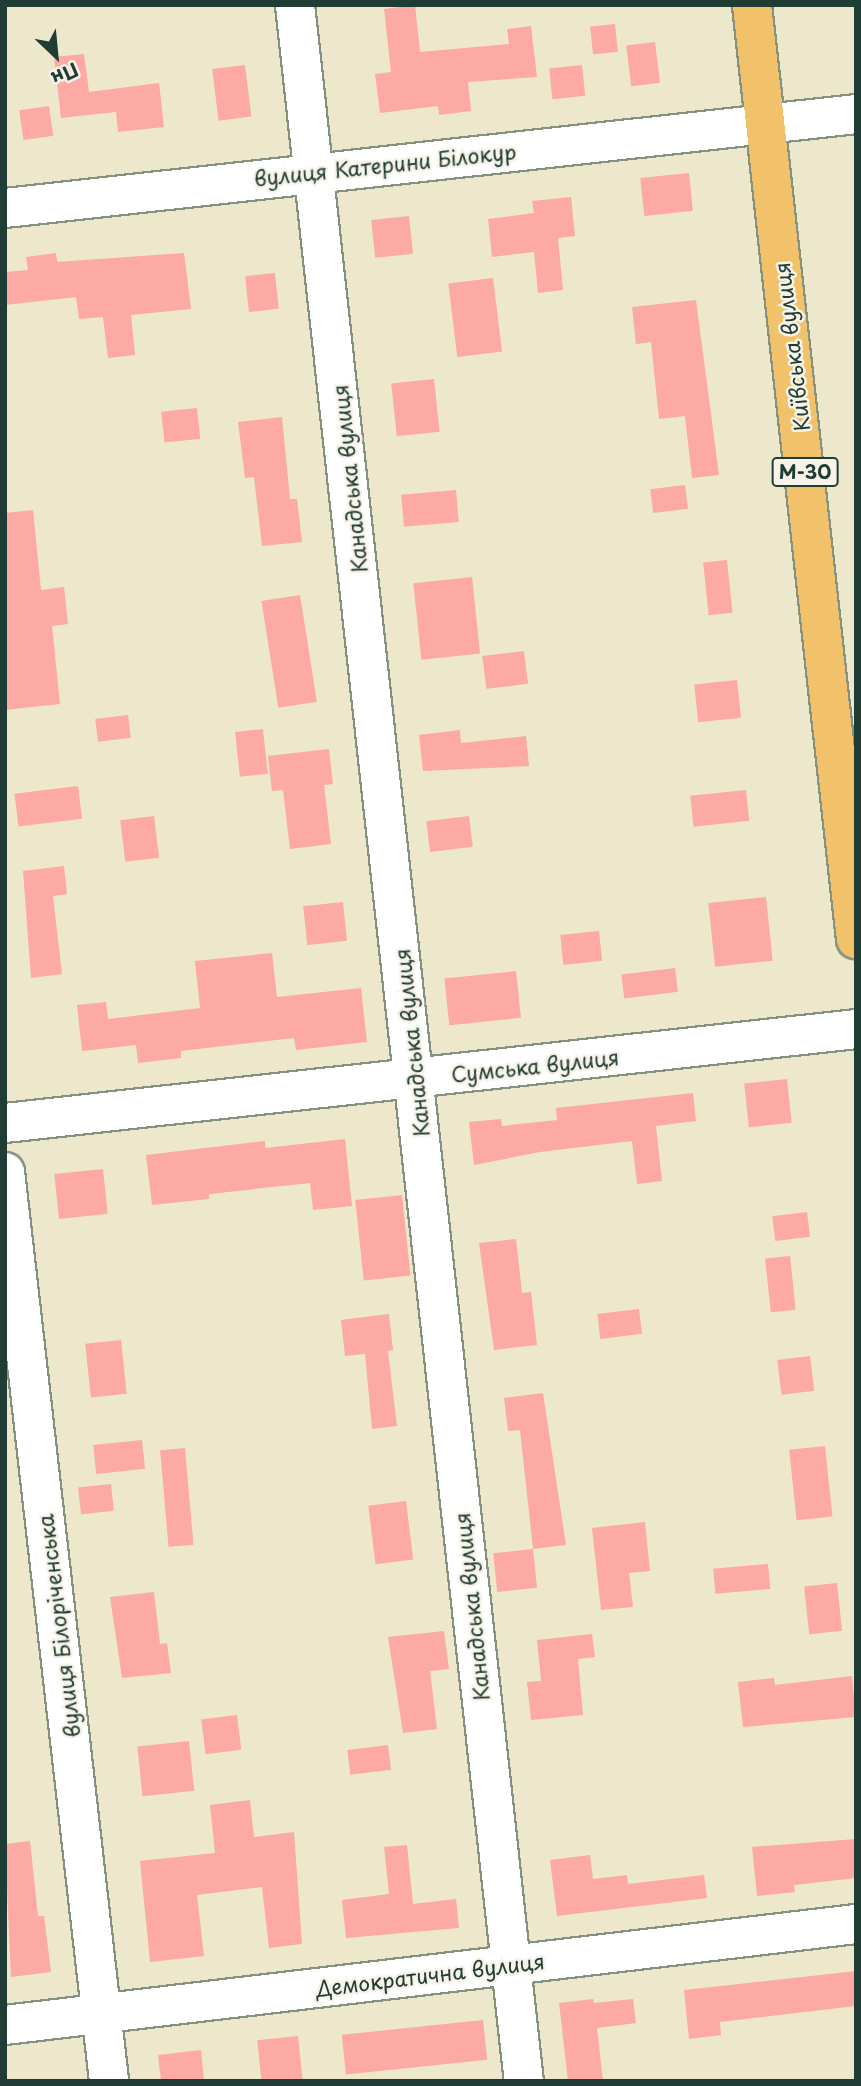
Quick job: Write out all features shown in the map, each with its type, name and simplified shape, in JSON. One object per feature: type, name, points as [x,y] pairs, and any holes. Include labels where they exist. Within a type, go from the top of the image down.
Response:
[{"type":"highway","name":"Київська вулиця","points":[[751,5],[856,939]]},
{"type":"street","name":"Канадська вулиця","points":[[295,5],[524,2081]]},
{"type":"street","name":"вулиця Катерини Білокур","points":[[5,208],[315,171],[856,114]]},
{"type":"street","name":"Сумська вулиця","points":[[5,1124],[856,1028]]},
{"type":"street","name":"вулиця Білоріченська","points":[[5,1172],[109,2081]]},
{"type":"street","name":"Демократична вулиця","points":[[5,2025],[856,1924]]},
{"type":"building","points":[[415,5],[420,52],[509,44],[507,29],[531,26],[537,77],[468,82],[471,111],[439,115],[438,106],[380,113],[375,74],[391,72],[384,9]]},
{"type":"building","points":[[615,24],[618,52],[593,54],[590,27]]},
{"type":"building","points":[[655,42],[660,83],[631,86],[626,46]]},
{"type":"building","points":[[84,54],[89,92],[159,83],[164,127],[118,132],[116,112],[61,118],[54,57]]},
{"type":"building","points":[[245,65],[251,117],[219,121],[212,69]]},
{"type":"building","points":[[582,65],[585,96],[552,99],[549,68]]},
{"type":"building","points":[[49,106],[53,136],[23,140],[19,110]]},
{"type":"building","points":[[689,173],[693,211],[644,216],[640,178]]},
{"type":"building","points":[[571,197],[575,236],[558,238],[563,290],[538,293],[534,252],[492,257],[488,219],[534,213],[532,201]]},
{"type":"building","points":[[409,216],[413,254],[375,258],[371,220]]},
{"type":"building","points":[[56,253],[57,262],[184,253],[191,309],[131,315],[135,355],[108,358],[103,317],[79,319],[76,297],[5,305],[5,272],[28,270],[26,257]]},
{"type":"building","points":[[275,273],[279,309],[249,312],[245,276]]},
{"type":"building","points":[[493,278],[502,351],[457,357],[448,283]]},
{"type":"building","points":[[696,300],[719,475],[692,478],[685,416],[659,419],[651,342],[636,344],[632,307]]},
{"type":"building","points":[[434,379],[440,432],[397,436],[391,383]]},
{"type":"building","points":[[197,408],[200,439],[164,443],[161,412]]},
{"type":"building","points":[[282,417],[290,499],[297,499],[302,542],[262,546],[254,477],[245,478],[238,422]]},
{"type":"building","points":[[685,485],[688,509],[653,513],[650,489]]},
{"type":"building","points":[[456,490],[459,522],[404,527],[401,495]]},
{"type":"building","points":[[33,510],[41,590],[64,587],[68,624],[52,626],[60,704],[5,710],[5,513]]},
{"type":"building","points":[[727,560],[733,613],[709,615],[703,563]]},
{"type":"building","points":[[472,577],[480,654],[421,660],[413,583]]},
{"type":"building","points":[[300,595],[317,702],[278,708],[261,601]]},
{"type":"building","points":[[524,651],[528,684],[486,689],[482,656]]},
{"type":"building","points":[[737,680],[741,718],[698,722],[694,684]]},
{"type":"building","points":[[128,715],[131,738],[98,742],[95,719]]},
{"type":"building","points":[[263,729],[268,774],[240,777],[235,732]]},
{"type":"building","points":[[460,730],[461,743],[526,736],[529,766],[423,771],[419,735]]},
{"type":"building","points":[[329,749],[333,784],[324,785],[331,844],[290,849],[283,790],[272,791],[268,756]]},
{"type":"building","points":[[78,786],[82,819],[18,827],[14,794]]},
{"type":"building","points":[[746,790],[749,821],[694,827],[690,796]]},
{"type":"building","points":[[154,816],[159,858],[125,862],[120,820]]},
{"type":"building","points":[[469,816],[473,847],[430,852],[426,821]]},
{"type":"building","points":[[64,866],[67,894],[53,896],[62,974],[31,978],[23,871]]},
{"type":"building","points":[[766,897],[773,961],[715,967],[708,903]]},
{"type":"building","points":[[343,902],[347,941],[307,945],[303,906]]},
{"type":"building","points":[[599,931],[602,961],[563,965],[560,935]]},
{"type":"building","points":[[272,953],[277,997],[361,988],[367,1042],[296,1050],[294,1038],[181,1051],[181,1058],[138,1063],[136,1045],[82,1051],[77,1005],[106,1002],[108,1019],[200,1008],[195,961]]},
{"type":"building","points":[[675,968],[678,992],[624,998],[621,975]]},
{"type":"building","points":[[516,971],[521,1018],[449,1025],[444,979]]},
{"type":"building","points":[[787,1079],[792,1123],[749,1127],[744,1083]]},
{"type":"building","points":[[693,1093],[696,1121],[656,1126],[662,1181],[637,1184],[632,1141],[540,1152],[474,1165],[469,1122],[501,1119],[502,1126],[557,1120],[556,1108]]},
{"type":"building","points":[[345,1139],[352,1206],[313,1210],[310,1183],[209,1194],[209,1199],[152,1205],[146,1155],[265,1141],[265,1148]]},
{"type":"building","points":[[103,1169],[108,1214],[59,1219],[54,1174]]},
{"type":"building","points":[[402,1195],[410,1276],[364,1280],[355,1200]]},
{"type":"building","points":[[807,1212],[810,1237],[775,1241],[772,1216]]},
{"type":"building","points":[[516,1239],[522,1293],[531,1292],[537,1345],[494,1350],[479,1243]]},
{"type":"building","points":[[790,1256],[796,1310],[771,1312],[765,1259]]},
{"type":"building","points":[[639,1309],[642,1334],[600,1339],[597,1314]]},
{"type":"building","points":[[389,1314],[393,1350],[388,1351],[397,1426],[372,1429],[365,1354],[345,1356],[341,1320]]},
{"type":"building","points":[[121,1340],[127,1394],[91,1397],[85,1344]]},
{"type":"building","points":[[810,1356],[814,1391],[782,1395],[777,1360]]},
{"type":"building","points":[[543,1393],[566,1545],[533,1549],[520,1430],[508,1431],[504,1398]]},
{"type":"building","points":[[142,1440],[145,1469],[96,1474],[93,1445]]},
{"type":"building","points":[[825,1446],[832,1517],[797,1520],[789,1450]]},
{"type":"building","points":[[185,1448],[193,1545],[169,1547],[160,1450]]},
{"type":"building","points":[[111,1484],[114,1511],[81,1514],[78,1487]]},
{"type":"building","points":[[406,1501],[413,1560],[375,1564],[368,1506]]},
{"type":"building","points":[[645,1522],[650,1571],[629,1573],[633,1607],[601,1610],[592,1528]]},
{"type":"building","points":[[533,1549],[537,1588],[497,1592],[493,1553]]},
{"type":"building","points":[[768,1564],[770,1589],[715,1594],[713,1569]]},
{"type":"building","points":[[837,1583],[842,1631],[809,1634],[804,1586]]},
{"type":"building","points":[[154,1592],[160,1644],[167,1643],[171,1673],[122,1678],[110,1597]]},
{"type":"building","points":[[444,1631],[449,1669],[430,1671],[437,1729],[403,1733],[388,1637]]},
{"type":"building","points":[[592,1634],[595,1657],[578,1659],[583,1715],[531,1720],[527,1682],[541,1681],[537,1640]]},
{"type":"building","points":[[852,1676],[856,1717],[743,1727],[738,1682],[774,1678],[775,1685]]},
{"type":"building","points":[[237,1715],[241,1750],[206,1754],[201,1719]]},
{"type":"building","points":[[189,1741],[194,1791],[143,1796],[137,1746]]},
{"type":"building","points":[[388,1745],[391,1770],[350,1775],[347,1750]]},
{"type":"building","points":[[250,1800],[254,1837],[294,1832],[302,1944],[269,1948],[262,1887],[197,1895],[204,1956],[150,1962],[140,1861],[215,1853],[210,1805]]},
{"type":"building","points":[[856,1839],[856,1878],[794,1885],[795,1892],[757,1896],[752,1847]]},
{"type":"building","points":[[30,1841],[38,1916],[44,1916],[51,1972],[11,1977],[5,1844]]},
{"type":"building","points":[[407,1845],[413,1904],[456,1899],[459,1928],[346,1938],[342,1900],[389,1894],[384,1847]]},
{"type":"building","points":[[590,1855],[593,1879],[627,1875],[628,1884],[704,1875],[707,1898],[557,1916],[550,1860]]},
{"type":"building","points":[[856,1971],[856,2006],[720,2022],[721,2035],[689,2039],[684,1990]]},
{"type":"building","points":[[593,1999],[594,2003],[633,1999],[636,2023],[597,2028],[603,2081],[568,2081],[559,2003]]},
{"type":"building","points":[[483,2020],[487,2060],[346,2075],[342,2035]]},
{"type":"building","points":[[298,2036],[303,2081],[262,2081],[257,2040]]},
{"type":"building","points":[[201,2050],[204,2081],[161,2081],[158,2055]]}]
